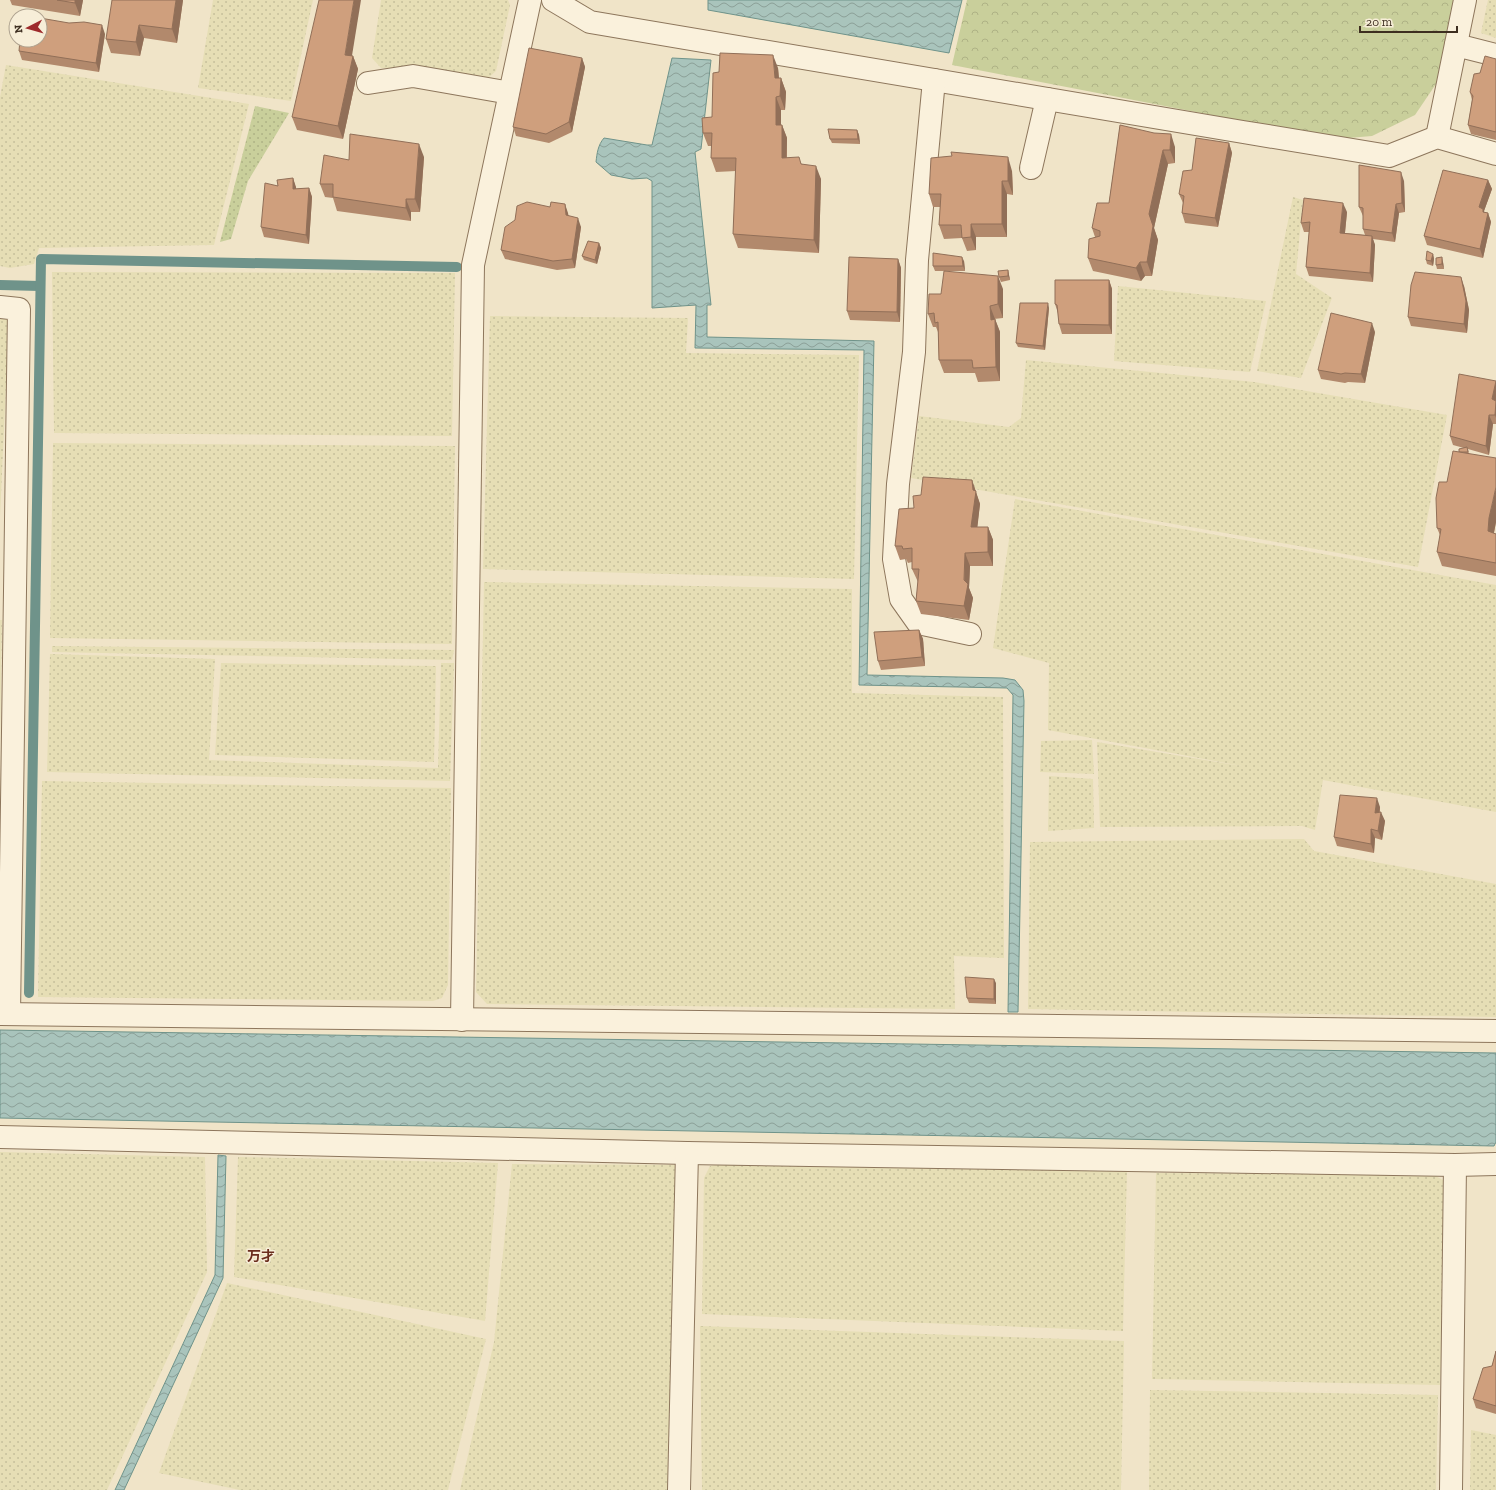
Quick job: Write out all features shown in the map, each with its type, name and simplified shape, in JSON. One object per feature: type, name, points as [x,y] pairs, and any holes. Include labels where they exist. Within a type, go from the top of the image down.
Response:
[{"type":"street","points":[[462,1020],[473,265],[530,0]]},
{"type":"street","points":[[553,0],[590,22],[1389,156],[1437,137],[1496,154]]},
{"type":"street","points":[[1437,137],[1465,0]]},
{"type":"street","points":[[1456,45],[1496,55]]},
{"type":"street","points":[[368,83],[413,76],[510,93]]},
{"type":"street","points":[[934,80],[917,260],[914,352],[898,484],[894,559],[901,599],[918,623],[970,634]]},
{"type":"street","points":[[1031,168],[1046,99]]},
{"type":"street","points":[[0,308],[19,309],[5,1014],[1496,1031]]},
{"type":"street","points":[[0,1137],[687,1153],[1455,1165],[1496,1164]]},
{"type":"street","points":[[679,1490],[687,1153]]},
{"type":"street","points":[[1451,1490],[1455,1165]]},
{"type":"shaded area","points":[[213,0],[313,0],[291,101],[198,88]]},
{"type":"shaded area","points":[[381,0],[508,0],[510,5],[496,71],[486,80],[405,69],[381,68],[372,58]]},
{"type":"shaded area","points":[[1488,0],[1496,0],[1496,38],[1481,33]]},
{"type":"shaded area","points":[[6,65],[249,104],[214,245],[39,248],[34,264],[10,268],[0,266],[0,97]]},
{"type":"shaded area","points":[[1293,197],[1303,200],[1296,274],[1332,298],[1301,378],[1257,371]]},
{"type":"shaded area","points":[[52,272],[455,273],[452,436],[54,433]]},
{"type":"shaded area","points":[[1118,286],[1266,301],[1250,372],[1114,361]]},
{"type":"shaded area","points":[[490,316],[688,318],[686,353],[859,355],[854,579],[483,569]]},
{"type":"shaded area","points":[[0,319],[9,319],[0,517]]},
{"type":"shaded area","points":[[1026,360],[1254,382],[1447,415],[1418,567],[911,478],[919,416],[1009,427],[1021,418]]},
{"type":"shaded area","points":[[53,443],[455,446],[452,644],[50,638]]},
{"type":"shaded area","points":[[1015,499],[1496,585],[1496,812],[1323,780],[1315,830],[1302,826],[1100,827],[1097,742],[1247,767],[1048,730],[1049,663],[993,648]]},
{"type":"shaded area","points":[[484,582],[852,589],[852,693],[1003,697],[1004,958],[954,956],[955,1009],[487,1004],[476,992]]},
{"type":"shaded area","points":[[0,620],[2,620],[0,747]]},
{"type":"shaded area","points":[[52,646],[454,650],[452,660],[52,652]]},
{"type":"shaded area","points":[[50,654],[215,659],[209,760],[438,768],[441,663],[454,663],[450,781],[47,772]]},
{"type":"shaded area","points":[[221,663],[436,666],[434,762],[215,755]]},
{"type":"shaded area","points":[[1092,740],[1094,774],[1040,772],[1041,741]]},
{"type":"shaded area","points":[[1049,776],[1093,779],[1094,828],[1048,831]]},
{"type":"shaded area","points":[[42,781],[451,788],[448,985],[442,998],[433,1001],[38,997]]},
{"type":"shaded area","points":[[1304,839],[1314,851],[1496,884],[1496,1017],[1028,1009],[1030,842]]},
{"type":"shaded area","points":[[0,1152],[205,1157],[207,1272],[107,1490],[0,1490]]},
{"type":"shaded area","points":[[238,1157],[498,1163],[485,1321],[234,1277]]},
{"type":"shaded area","points":[[512,1164],[676,1165],[668,1490],[460,1490],[494,1342]]},
{"type":"shaded area","points":[[720,1164],[1127,1169],[1123,1331],[702,1314],[704,1178],[710,1166]]},
{"type":"shaded area","points":[[1156,1173],[1434,1175],[1448,1183],[1440,1385],[1152,1379]]},
{"type":"shaded area","points":[[227,1283],[486,1339],[448,1490],[240,1490],[159,1473]]},
{"type":"shaded area","points":[[700,1326],[1124,1341],[1121,1490],[702,1490]]},
{"type":"shaded area","points":[[1150,1390],[1438,1395],[1436,1490],[1149,1490]]},
{"type":"shaded area","points":[[1471,1430],[1496,1435],[1496,1490],[1470,1490]]},
{"type":"green space","points":[[967,0],[1456,0],[1438,81],[1415,115],[1372,136],[1336,139],[952,65]]},
{"type":"green space","points":[[255,106],[289,113],[248,181],[231,239],[220,242]]},
{"type":"water","points":[[708,0],[962,0],[949,53],[708,10]]},
{"type":"water","points":[[672,58],[711,60],[701,149],[695,152],[711,305],[707,305],[707,337],[874,341],[867,675],[1003,678],[1015,680],[1023,690],[1018,1012],[1008,1012],[1013,695],[1007,688],[859,685],[864,350],[695,348],[696,305],[652,308],[652,181],[647,178],[632,179],[611,175],[596,162],[599,146],[604,138],[652,145]]},
{"type":"water","points":[[0,1030],[1496,1053],[1496,1142],[1494,1146],[0,1118]]},
{"type":"water","points":[[218,1155],[226,1156],[223,1278],[124,1490],[115,1490],[215,1275]]},
{"type":"building","points":[[57,0],[75,0],[75,3]]},
{"type":"building","points":[[112,0],[176,0],[172,29],[139,25],[136,42],[106,39]]},
{"type":"building","points":[[319,0],[354,0],[345,55],[353,56],[338,126],[292,117]]},
{"type":"building","points":[[48,19],[69,23],[84,22],[102,25],[96,63],[19,51],[19,48],[48,48]]},
{"type":"building","points":[[529,48],[582,58],[569,122],[546,134],[513,127]]},
{"type":"building","points":[[720,53],[773,55],[775,78],[781,78],[780,96],[776,97],[776,125],[782,125],[782,158],[799,157],[801,164],[816,166],[814,240],[733,234],[736,158],[711,158],[712,133],[703,133],[702,118],[712,117],[713,73],[719,72]]},
{"type":"building","points":[[1485,56],[1496,59],[1496,132],[1468,125],[1473,96],[1470,92],[1474,74],[1480,73]]},
{"type":"building","points":[[1120,125],[1154,133],[1171,134],[1170,150],[1163,150],[1149,214],[1153,226],[1147,262],[1140,262],[1136,268],[1088,258],[1089,239],[1100,236],[1100,231],[1092,228],[1097,203],[1109,203]]},
{"type":"building","points":[[828,129],[857,130],[858,139],[830,139]]},
{"type":"building","points":[[350,134],[419,144],[415,199],[406,199],[406,208],[333,197],[333,184],[320,184],[324,155],[349,160]]},
{"type":"building","points":[[1196,138],[1229,143],[1215,218],[1182,213],[1184,196],[1179,194],[1183,171],[1192,170]]},
{"type":"building","points":[[951,152],[1008,157],[1008,181],[1002,181],[1002,224],[971,224],[971,237],[962,238],[961,225],[939,225],[941,194],[929,194],[931,158],[952,156]]},
{"type":"building","points":[[1359,165],[1401,172],[1402,203],[1396,204],[1392,233],[1363,229],[1363,208],[1359,207]]},
{"type":"building","points":[[1443,170],[1488,180],[1479,207],[1483,209],[1483,212],[1488,213],[1480,249],[1424,236]]},
{"type":"building","points":[[293,178],[293,189],[309,188],[306,235],[261,227],[265,183],[278,186],[277,180]]},
{"type":"building","points":[[1304,198],[1343,203],[1340,233],[1372,236],[1370,273],[1306,267],[1310,222],[1301,223]]},
{"type":"building","points":[[527,202],[550,207],[551,202],[565,204],[566,215],[578,218],[572,259],[553,261],[501,250],[505,227],[515,220],[517,206]]},
{"type":"building","points":[[588,241],[599,243],[595,260],[582,256]]},
{"type":"building","points":[[1427,251],[1433,254],[1431,261],[1426,260]]},
{"type":"building","points":[[933,253],[962,257],[963,266],[933,266]]},
{"type":"building","points":[[849,257],[898,259],[897,312],[847,311]]},
{"type":"building","points":[[1442,257],[1442,264],[1436,265],[1436,258]]},
{"type":"building","points":[[1008,270],[1008,276],[999,277],[998,271]]},
{"type":"building","points":[[944,271],[998,276],[998,304],[990,306],[991,320],[995,319],[996,367],[973,368],[972,360],[939,360],[938,322],[935,323],[934,313],[928,314],[929,294],[941,294]]},
{"type":"building","points":[[1415,272],[1461,277],[1466,301],[1464,324],[1408,317],[1411,285]]},
{"type":"building","points":[[1055,280],[1109,280],[1109,325],[1059,324],[1057,305],[1055,304]]},
{"type":"building","points":[[1020,303],[1048,303],[1043,346],[1016,343]]},
{"type":"building","points":[[1331,313],[1372,323],[1361,374],[1341,374],[1318,370]]},
{"type":"building","points":[[1459,374],[1496,381],[1492,399],[1496,401],[1495,415],[1489,415],[1486,446],[1450,436]]},
{"type":"building","points":[[1467,447],[1468,452],[1459,452],[1459,449]]},
{"type":"building","points":[[1453,451],[1496,458],[1496,487],[1489,518],[1488,531],[1496,534],[1496,563],[1437,552],[1441,529],[1437,528],[1436,498],[1439,482],[1447,482]]},
{"type":"building","points":[[923,477],[972,480],[973,490],[976,491],[971,527],[988,527],[988,552],[965,553],[964,580],[968,584],[964,606],[916,601],[919,569],[912,569],[912,548],[903,549],[902,546],[895,546],[899,509],[914,508],[913,496],[921,495]]},
{"type":"building","points":[[919,630],[922,657],[878,661],[874,632]]},
{"type":"building","points":[[1340,795],[1377,798],[1375,813],[1381,812],[1378,831],[1371,829],[1371,844],[1334,837]]},
{"type":"building","points":[[965,977],[994,979],[994,999],[967,998]]},
{"type":"building","points":[[1496,1351],[1496,1406],[1473,1399],[1483,1368],[1492,1366]]},
{"type":"waterway","points":[[29,993],[41,259],[457,267]]},
{"type":"waterway","points":[[0,285],[40,286]]},
{"type":"district","name":"万才","points":[[261,1256]]}]
